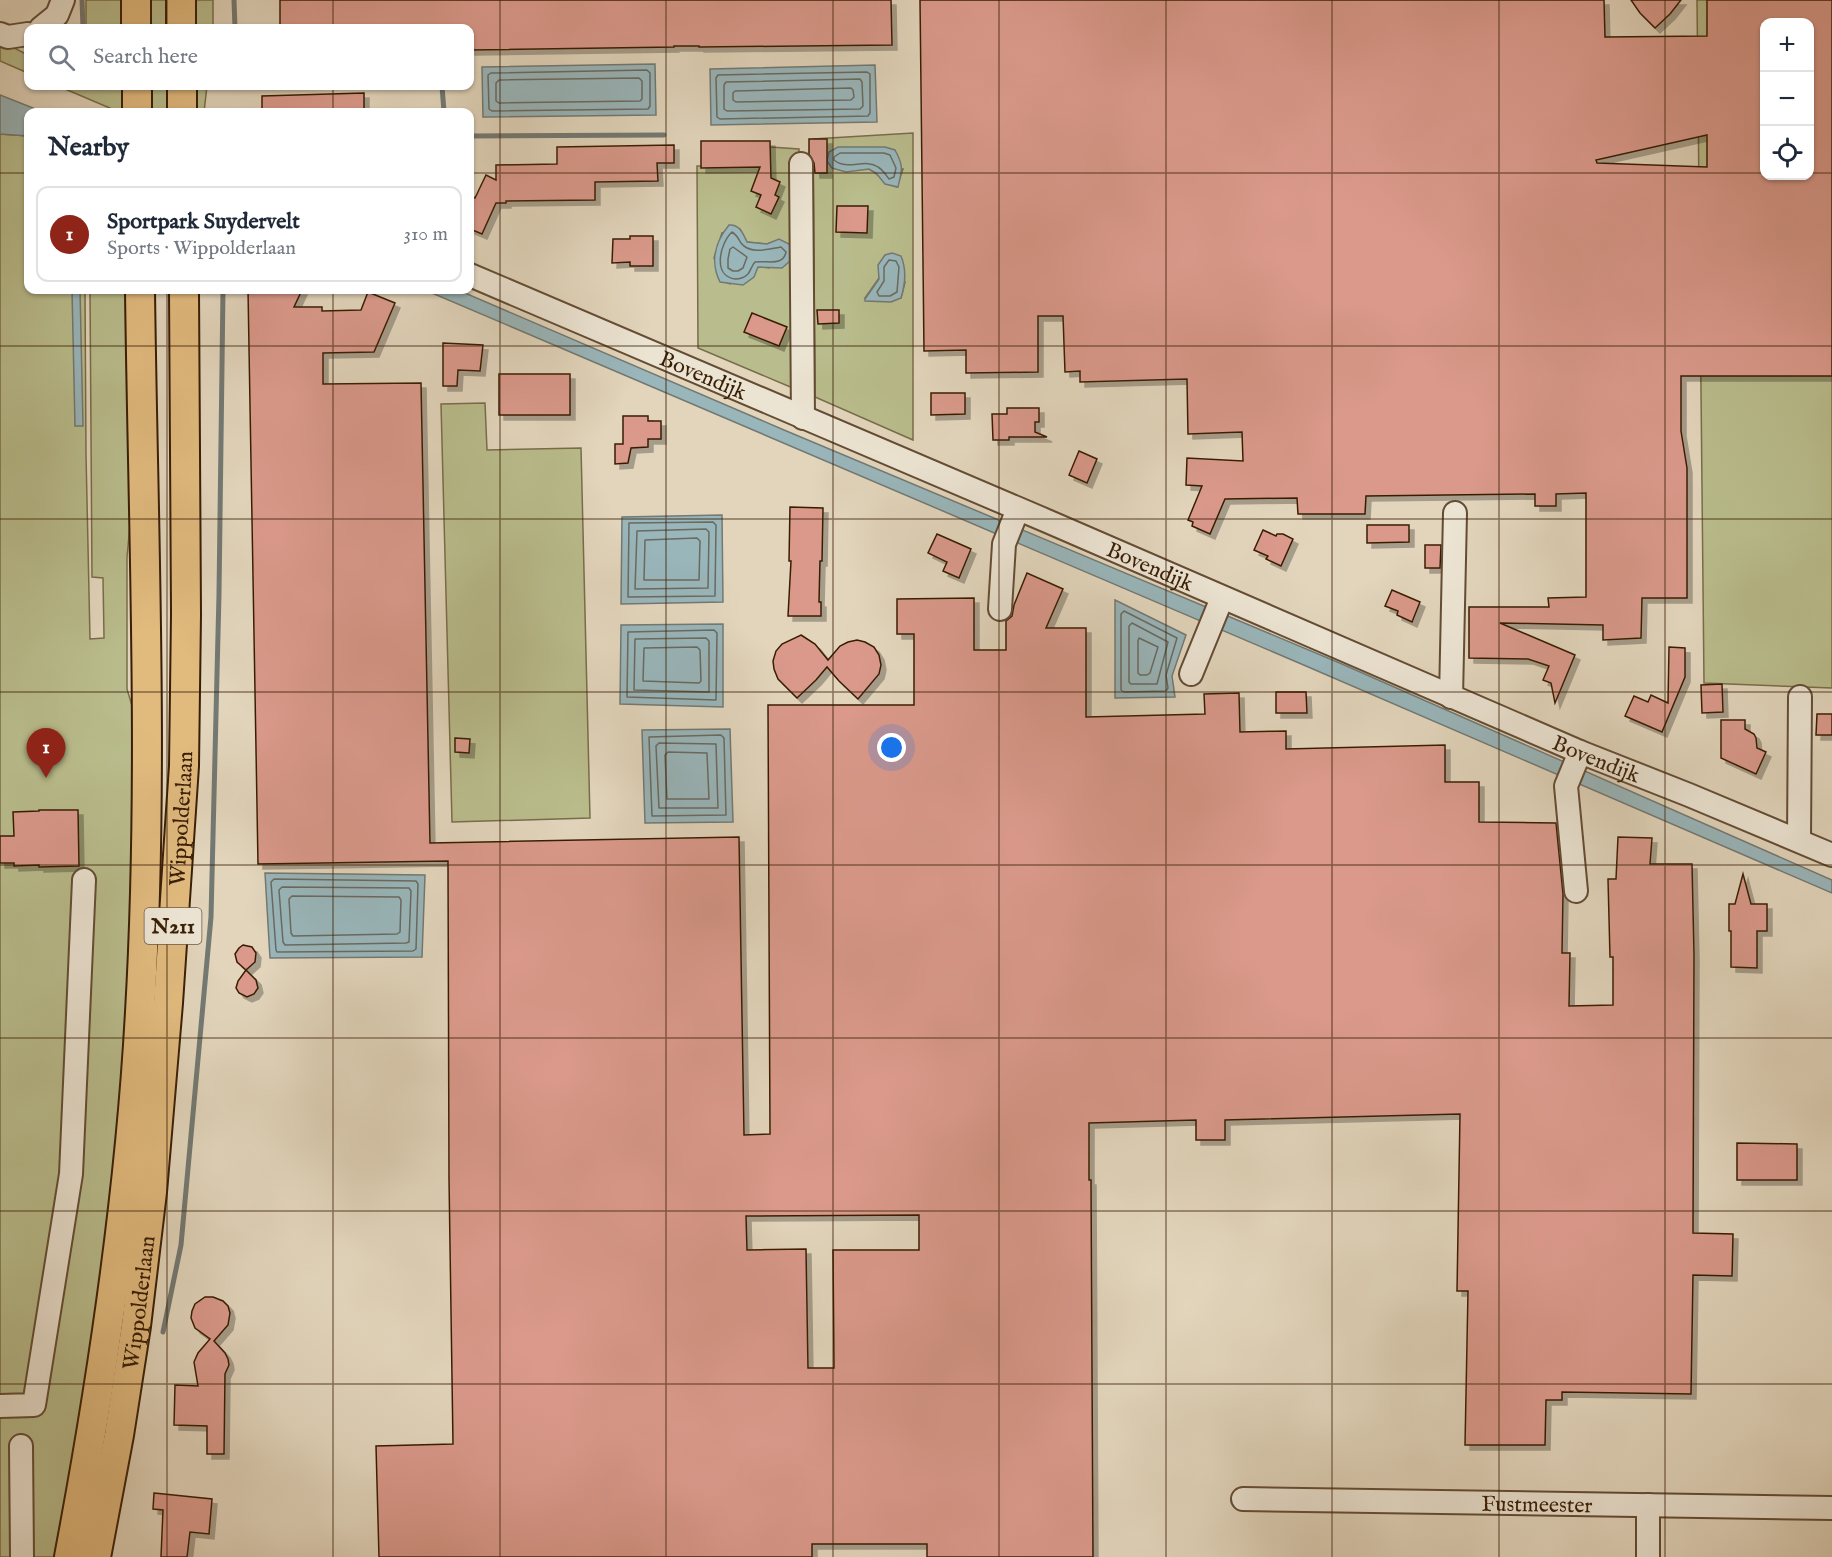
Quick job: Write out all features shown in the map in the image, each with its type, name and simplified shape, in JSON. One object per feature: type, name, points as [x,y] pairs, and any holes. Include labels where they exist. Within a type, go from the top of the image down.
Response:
[{"type":"main road","points":[[136,0],[136,24]]},
{"type":"main road","points":[[180,0],[181,24]]},
{"type":"main road","points":[[137,90],[137,108]]},
{"type":"main road","points":[[182,90],[182,108]]},
{"type":"main road","name":"Wippolderlaan","points":[[69,1557],[109,1324],[132,1125],[140,1011],[147,770],[140,294]]},
{"type":"main road","name":"Wippolderlaan","points":[[96,1557],[119,1435],[136,1326],[152,1192],[168,1003],[184,766],[186,614],[184,294]]},
{"type":"street","points":[[46,24],[57,15],[63,0]]},
{"type":"street","points":[[0,34],[8,37],[24,35]]},
{"type":"street","points":[[801,164],[803,418]]},
{"type":"street","name":"Bovendijk","points":[[474,277],[803,418],[1016,514],[1220,602],[1451,697],[1578,756],[1689,795],[1832,855]]},
{"type":"street","points":[[1451,697],[1455,513]]},
{"type":"street","points":[[1000,609],[1004,544],[1016,514]]},
{"type":"street","points":[[1191,674],[1220,602]]},
{"type":"street","points":[[1799,840],[1800,696]]},
{"type":"street","points":[[1576,891],[1566,786],[1578,756]]},
{"type":"street","points":[[0,1406],[34,1405],[71,1174],[84,880]]},
{"type":"street","points":[[21,1446],[22,1557]]},
{"type":"street","name":"Fustmeester","points":[[1243,1499],[1832,1508]]},
{"type":"street","points":[[1648,1505],[1648,1557]]},
{"type":"green space","points":[[86,0],[124,0],[124,24],[86,24]]},
{"type":"green space","points":[[145,0],[166,0],[167,24],[145,24]]},
{"type":"green space","points":[[191,0],[213,0],[213,24],[192,24]]},
{"type":"green space","points":[[1697,0],[1832,0],[1832,688],[1704,683]]},
{"type":"green space","points":[[0,41],[24,53],[24,71],[0,61]]},
{"type":"green space","points":[[67,90],[125,90],[125,108],[110,108]]},
{"type":"green space","points":[[146,90],[167,90],[168,108],[146,108]]},
{"type":"green space","points":[[193,90],[207,90],[204,108],[193,108]]},
{"type":"green space","points":[[913,133],[913,440],[815,397],[813,139]],"holes":[[[869,169],[903,169],[897,187],[888,184]],[[879,278],[905,282],[901,298],[865,298]]]},
{"type":"green space","points":[[0,134],[24,136],[24,294],[85,294],[90,639],[104,638],[103,578],[92,577],[90,294],[127,294],[131,514],[127,557],[127,689],[133,709],[134,898],[120,1148],[98,1320],[54,1557],[0,1557]]},
{"type":"green space","points":[[770,147],[799,149],[800,391],[698,348],[697,166],[761,166]],"holes":[[[740,229],[747,242],[767,244],[776,241],[769,268],[758,266],[730,284],[723,281],[714,258],[722,233]]]},
{"type":"green space","points":[[485,403],[487,450],[581,448],[590,818],[452,822],[441,404]]},
{"type":"water","points":[[655,64],[656,115],[483,117],[482,67]]},
{"type":"water","points":[[875,65],[877,122],[711,125],[710,69]]},
{"type":"water","points":[[0,95],[33,108],[24,108],[24,136],[0,134]]},
{"type":"water","points":[[838,147],[885,147],[895,150],[901,168],[898,187],[885,184],[876,173],[869,169],[846,172],[832,168],[827,161],[829,152]]},
{"type":"water","points":[[729,225],[738,228],[747,242],[767,244],[779,239],[789,244],[793,253],[790,261],[782,268],[758,267],[754,277],[743,285],[720,282],[715,267],[717,245]]},
{"type":"water","points":[[892,253],[901,256],[905,272],[901,298],[891,302],[865,301],[879,279],[878,265],[885,255]]},
{"type":"water","points":[[72,294],[80,294],[83,426],[75,426]]},
{"type":"water","points":[[434,294],[467,294],[784,430],[1342,664],[1832,880],[1832,893]]},
{"type":"water","points":[[722,515],[723,602],[621,604],[622,517]]},
{"type":"water","points":[[1115,600],[1186,635],[1172,676],[1175,697],[1115,698]]},
{"type":"water","points":[[723,624],[723,707],[620,704],[621,625]]},
{"type":"water","points":[[730,729],[733,822],[645,823],[642,730]]},
{"type":"water","points":[[265,873],[425,875],[422,957],[270,958]]},
{"type":"building","points":[[280,0],[891,0],[892,45],[474,50],[474,24],[280,24]]},
{"type":"building","points":[[920,0],[1604,0],[1605,37],[1707,36],[1707,0],[1832,0],[1832,376],[1681,376],[1681,431],[1687,468],[1687,598],[1642,598],[1641,638],[1603,640],[1603,625],[1500,623],[1575,655],[1555,703],[1551,683],[1543,680],[1549,666],[1528,659],[1469,658],[1469,607],[1549,607],[1548,598],[1586,597],[1586,493],[1556,494],[1556,506],[1535,506],[1535,494],[1366,496],[1365,514],[1298,514],[1297,498],[1225,499],[1210,534],[1192,526],[1193,522],[1188,520],[1202,486],[1186,485],[1187,458],[1243,461],[1242,432],[1188,434],[1187,379],[1080,382],[1080,371],[1065,372],[1063,316],[1038,316],[1038,372],[966,373],[966,350],[924,351]],"holes":[[[1707,135],[1707,167],[1597,163],[1596,160]]]},
{"type":"building","points":[[1631,0],[1681,0],[1655,28]]},
{"type":"building","points":[[364,93],[364,108],[262,108],[262,96]]},
{"type":"building","points":[[809,139],[827,139],[827,173],[815,173],[814,163],[809,154]]},
{"type":"building","points":[[701,141],[770,141],[771,178],[780,182],[775,195],[779,197],[771,214],[756,207],[761,195],[751,191],[760,167],[701,168]]},
{"type":"building","points":[[674,145],[674,163],[657,163],[658,181],[595,182],[595,200],[496,203],[482,234],[474,231],[474,197],[486,175],[496,180],[496,165],[557,164],[557,147]]},
{"type":"building","points":[[837,206],[868,206],[867,233],[836,232]]},
{"type":"building","points":[[630,236],[653,236],[653,266],[630,266],[630,262],[612,263],[613,239],[630,239]]},
{"type":"building","points":[[248,294],[300,294],[294,307],[322,307],[322,311],[361,310],[367,294],[395,303],[374,352],[323,353],[323,384],[421,383],[430,843],[739,837],[744,1135],[770,1134],[768,705],[914,705],[914,634],[897,634],[897,599],[974,598],[974,650],[1006,650],[1006,621],[1012,616],[1027,573],[1063,589],[1046,628],[1086,628],[1086,717],[1205,714],[1204,694],[1239,693],[1240,732],[1286,731],[1286,749],[1445,745],[1445,782],[1479,782],[1479,822],[1556,823],[1563,894],[1562,953],[1570,953],[1569,1006],[1613,1005],[1613,957],[1610,957],[1608,879],[1616,879],[1618,837],[1652,838],[1650,864],[1692,864],[1693,1233],[1733,1234],[1732,1276],[1693,1275],[1691,1394],[1562,1392],[1562,1400],[1546,1400],[1545,1445],[1465,1445],[1468,1291],[1457,1291],[1460,1114],[1225,1120],[1225,1140],[1196,1140],[1196,1120],[1089,1123],[1093,1557],[927,1557],[927,1544],[812,1544],[812,1557],[379,1557],[376,1446],[453,1444],[448,861],[258,864]],"holes":[[[919,1215],[919,1250],[833,1250],[834,1368],[808,1368],[806,1249],[747,1250],[746,1216]]]},
{"type":"building","points":[[817,310],[839,310],[839,323],[818,324]]},
{"type":"building","points":[[752,313],[787,327],[779,346],[744,332]]},
{"type":"building","points":[[443,343],[483,345],[480,371],[458,370],[457,386],[443,386]]},
{"type":"building","points":[[499,374],[570,374],[570,415],[499,415]]},
{"type":"building","points":[[931,393],[965,393],[965,414],[931,415]]},
{"type":"building","points":[[1007,408],[1039,408],[1039,422],[1035,422],[1035,432],[1047,437],[1009,437],[1009,440],[993,440],[992,414],[1007,414]]},
{"type":"building","points":[[623,416],[648,416],[648,421],[661,421],[661,439],[648,439],[648,447],[631,448],[628,463],[615,464],[615,444],[623,444]]},
{"type":"building","points":[[1079,451],[1097,459],[1087,483],[1069,475]]},
{"type":"building","points":[[790,507],[823,508],[819,602],[821,602],[821,616],[788,616],[791,561],[789,561]]},
{"type":"building","points":[[1367,525],[1409,525],[1409,542],[1367,543]]},
{"type":"building","points":[[1263,530],[1276,536],[1283,534],[1293,539],[1281,566],[1266,559],[1268,556],[1254,550]]},
{"type":"building","points":[[937,534],[971,549],[959,578],[943,571],[947,562],[928,553]]},
{"type":"building","points":[[1425,545],[1441,545],[1440,568],[1425,568]]},
{"type":"building","points":[[1392,590],[1420,602],[1412,622],[1397,615],[1398,611],[1385,606]]},
{"type":"building","points":[[801,635],[815,644],[828,660],[840,646],[848,642],[857,640],[865,642],[874,647],[879,655],[881,665],[879,674],[858,699],[827,667],[797,698],[778,679],[773,661],[776,651],[782,644]]},
{"type":"building","points":[[1669,647],[1685,648],[1685,677],[1662,732],[1625,716],[1634,696],[1648,702],[1651,695],[1668,703]]},
{"type":"building","points":[[1722,684],[1723,712],[1702,713],[1701,685]]},
{"type":"building","points":[[1276,692],[1306,692],[1307,713],[1276,713]]},
{"type":"building","points":[[1817,714],[1832,714],[1832,735],[1816,735]]},
{"type":"building","points":[[1721,720],[1745,720],[1745,729],[1754,734],[1757,748],[1766,752],[1756,774],[1721,758]]},
{"type":"building","points":[[455,738],[470,739],[469,753],[455,752]]},
{"type":"building","points":[[78,810],[79,866],[39,867],[39,865],[14,866],[14,863],[0,863],[0,836],[14,836],[13,812]]},
{"type":"building","points":[[1743,874],[1751,904],[1767,904],[1767,931],[1757,931],[1757,968],[1731,967],[1729,904],[1735,904]]},
{"type":"building","points":[[243,945],[252,947],[256,953],[255,962],[246,970],[237,962],[235,954]]},
{"type":"building","points":[[246,970],[256,980],[258,988],[254,994],[247,997],[239,993],[236,988]]},
{"type":"building","points":[[1737,1143],[1797,1144],[1797,1180],[1737,1180]]},
{"type":"building","points":[[205,1297],[223,1301],[230,1313],[228,1325],[214,1341],[225,1353],[229,1365],[225,1374],[224,1454],[207,1454],[207,1426],[174,1425],[175,1385],[198,1386],[194,1362],[198,1353],[210,1339],[195,1328],[191,1318],[195,1304]]},
{"type":"building","points":[[154,1493],[212,1499],[209,1534],[190,1532],[187,1557],[161,1557],[163,1510],[153,1509]]},
{"type":"waterway","points":[[82,0],[83,24]]},
{"type":"waterway","points":[[234,0],[235,24]]},
{"type":"waterway","points":[[442,90],[444,108]]},
{"type":"waterway","points":[[474,136],[664,135]]},
{"type":"waterway","points":[[163,1332],[181,1245],[211,917],[219,594],[223,294]]},
{"type":"place","name":"Sportpark Suydervelt","points":[[46,778]]}]
